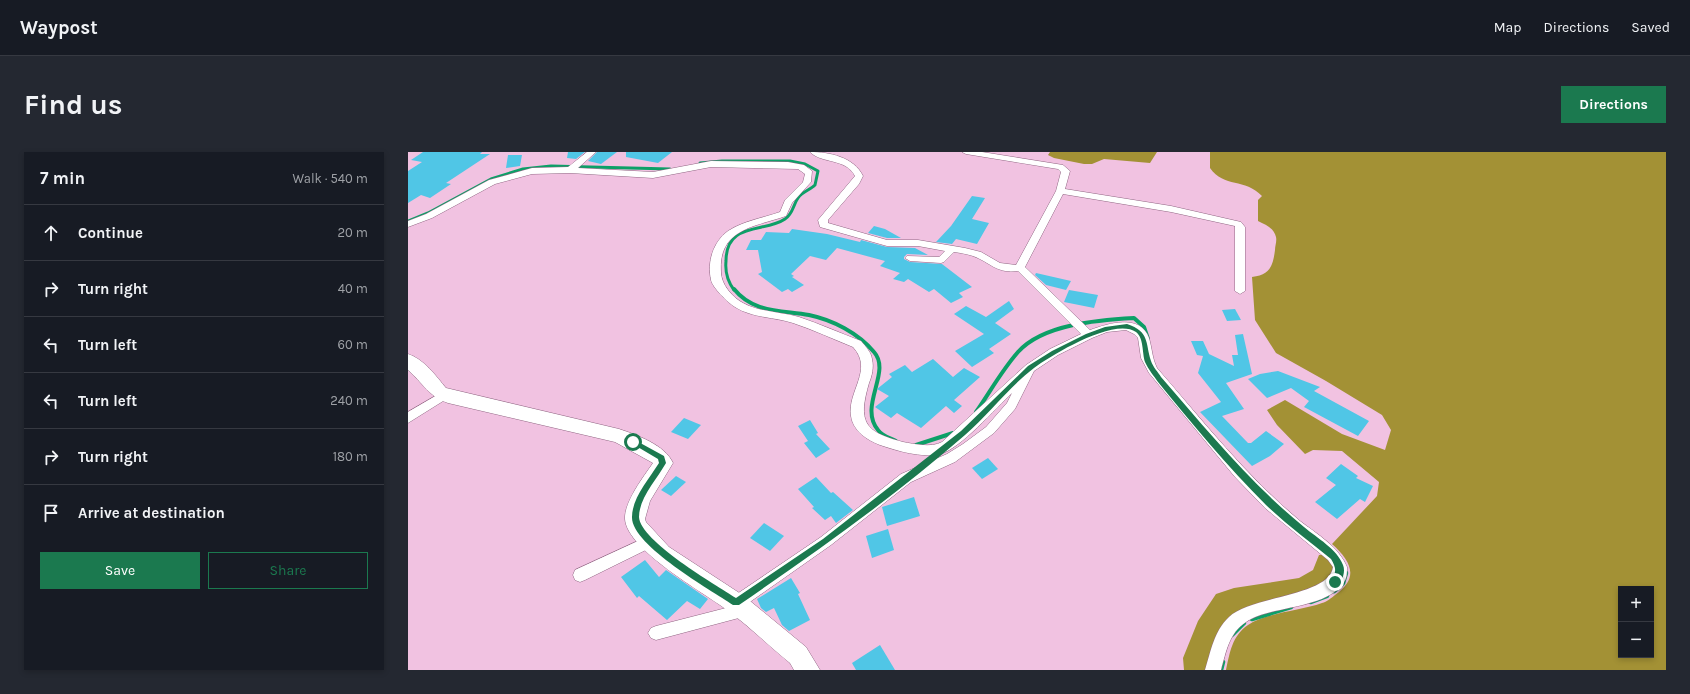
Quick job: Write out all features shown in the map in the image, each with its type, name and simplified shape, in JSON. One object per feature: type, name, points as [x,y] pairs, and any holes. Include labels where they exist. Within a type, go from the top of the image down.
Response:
[{"type":"street","points":[[573,168],[592,152]]},
{"type":"street","points":[[814,152],[851,165],[858,171],[859,176],[856,182],[823,220],[823,225],[887,243],[918,243],[978,254],[997,266],[1020,268],[1076,321],[1088,335]]},
{"type":"street","points":[[966,152],[1064,169],[1066,174],[1060,191],[1020,268]]},
{"type":"street","points":[[408,224],[428,216],[504,177],[532,171],[573,168],[653,175],[711,164],[788,165],[801,168],[807,171],[809,178],[787,204],[783,214],[737,230],[722,242],[717,253],[716,281],[730,298],[739,305],[752,310],[795,320],[857,344],[863,349],[866,356],[867,371],[857,407],[859,424],[866,432],[875,438],[898,446],[908,448],[942,449]]},
{"type":"street","points":[[1060,191],[1170,209],[1238,224],[1240,227],[1240,291]]},
{"type":"street","points":[[910,258],[941,260],[952,249]]},
{"type":"street","points":[[656,634],[740,606],[826,541],[963,432],[1030,368],[1054,352],[1088,335],[1105,329],[1127,326],[1138,331],[1143,337],[1148,363],[1165,386],[1245,478],[1270,504],[1333,556],[1340,567],[1340,575],[1335,582],[1317,594],[1255,610],[1240,616],[1222,636],[1213,670]]},
{"type":"street","points":[[408,360],[427,377],[440,393],[444,395],[619,436],[653,452],[661,458],[662,463],[641,498],[636,519],[638,527],[662,554],[740,606],[798,655],[808,670]]},
{"type":"street","points":[[906,478],[951,458],[967,448],[990,430],[1011,406],[1030,368]]},
{"type":"street","points":[[408,418],[444,395]]},
{"type":"street","points":[[580,575],[651,541]]},
{"type":"shaded area","points":[[1050,152],[1157,152],[1150,163],[1104,159],[1092,164],[1084,164],[1054,158],[1048,155]]},
{"type":"shaded area","points":[[1210,152],[1666,152],[1666,670],[1226,670],[1232,645],[1238,634],[1248,625],[1274,614],[1313,606],[1324,602],[1343,589],[1348,582],[1350,570],[1344,557],[1332,544],[1377,496],[1379,482],[1342,451],[1313,450],[1305,454],[1277,425],[1267,410],[1285,400],[1342,434],[1385,450],[1391,430],[1382,415],[1276,353],[1255,320],[1252,277],[1263,274],[1270,269],[1274,256],[1276,240],[1275,234],[1267,225],[1258,221],[1258,200],[1262,196],[1249,187],[1228,181],[1216,174],[1210,168]]},
{"type":"shaded area","points":[[1319,555],[1324,555],[1337,567],[1333,580],[1239,615],[1211,670],[1184,670],[1183,658],[1198,621],[1216,594],[1234,588],[1299,578],[1313,570]]},
{"type":"building","points":[[423,152],[482,152],[480,154],[490,154],[446,183],[451,184],[430,198],[421,195],[408,203],[408,171],[422,162],[411,160]]},
{"type":"building","points":[[568,152],[585,152],[576,159],[567,158]]},
{"type":"building","points":[[597,152],[617,152],[601,164],[588,161]]},
{"type":"building","points":[[626,152],[672,152],[658,163],[626,157]]},
{"type":"building","points":[[508,155],[522,155],[520,166],[506,168]]},
{"type":"building","points":[[972,196],[985,198],[972,219],[989,223],[977,244],[956,239],[952,244],[936,242],[951,226]]},
{"type":"building","points":[[874,226],[885,229],[901,238],[887,238],[868,233]]},
{"type":"building","points":[[792,229],[827,234],[860,242],[861,240],[887,247],[915,248],[928,255],[907,254],[904,259],[910,262],[942,264],[972,287],[959,293],[963,297],[951,303],[934,289],[929,292],[908,279],[904,282],[893,279],[900,273],[880,266],[885,261],[837,248],[826,260],[810,256],[791,274],[794,276],[792,277],[804,285],[792,292],[788,289],[782,292],[758,274],[762,272],[758,250],[746,250],[751,240],[761,240],[766,232],[789,233]]},
{"type":"building","points":[[1036,273],[1071,281],[1066,290],[1046,285],[1035,275]]},
{"type":"building","points":[[1069,290],[1098,295],[1094,308],[1064,302]]},
{"type":"building","points":[[1009,301],[1014,309],[995,323],[1011,334],[989,349],[994,353],[972,367],[955,351],[984,334],[954,314],[966,306],[986,317]]},
{"type":"building","points":[[1235,309],[1241,320],[1227,321],[1222,310]]},
{"type":"building","points":[[1243,334],[1252,374],[1226,383],[1244,409],[1222,416],[1248,443],[1251,443],[1266,431],[1284,444],[1270,456],[1252,466],[1200,412],[1221,402],[1198,373],[1203,356],[1197,355],[1191,341],[1203,341],[1209,354],[1234,366],[1232,355],[1238,355],[1235,335]]},
{"type":"building","points":[[933,359],[953,377],[964,368],[980,377],[954,400],[962,406],[954,413],[946,406],[921,428],[897,413],[891,418],[875,407],[889,396],[877,389],[892,377],[889,374],[905,365],[912,372]]},
{"type":"building","points":[[1278,371],[1320,387],[1314,391],[1369,421],[1358,436],[1304,407],[1309,401],[1291,388],[1267,398],[1248,379],[1260,374]]},
{"type":"building","points":[[684,418],[701,425],[688,439],[671,432]]},
{"type":"building","points":[[810,420],[818,433],[816,434],[830,449],[816,458],[804,443],[808,441],[798,426]]},
{"type":"building","points":[[988,458],[998,469],[982,479],[972,468]]},
{"type":"building","points":[[1341,464],[1358,476],[1356,478],[1373,486],[1365,502],[1360,499],[1337,519],[1315,502],[1336,485],[1326,478]]},
{"type":"building","points":[[676,476],[686,482],[671,496],[661,490]]},
{"type":"building","points":[[816,477],[831,493],[833,492],[853,510],[836,523],[831,516],[825,520],[812,508],[814,507],[798,489]]},
{"type":"building","points":[[914,497],[920,516],[887,526],[882,507]]},
{"type":"building","points":[[764,523],[784,536],[770,551],[750,538]]},
{"type":"building","points":[[888,529],[894,550],[872,558],[866,536]]},
{"type":"building","points":[[645,560],[659,577],[666,570],[708,599],[700,609],[687,601],[667,620],[639,596],[637,598],[621,577]]},
{"type":"building","points":[[791,578],[800,593],[798,594],[810,620],[789,631],[782,625],[774,608],[766,612],[761,608],[757,599]]},
{"type":"building","points":[[880,645],[895,670],[856,670],[852,663]]},
{"type":"waterway","points":[[700,163],[722,161],[790,161],[805,164],[818,171],[815,185],[800,196],[788,217],[777,223],[748,230],[739,234],[732,240],[728,248],[726,265],[729,280],[734,290]]},
{"type":"waterway","points":[[408,221],[428,213],[491,179],[523,169],[551,166],[670,169]]},
{"type":"waterway","points":[[734,289],[742,297],[759,306],[778,311],[809,315],[827,320],[853,333],[868,345],[879,360],[878,379],[871,410],[873,421],[882,434],[896,441]]},
{"type":"waterway","points":[[976,412],[1001,374],[1018,352],[1042,335],[1056,329],[1089,322],[1134,318],[1144,327],[1148,339]]},
{"type":"waterway","points":[[916,445],[953,433]]},
{"type":"waterway","points":[[1334,591],[1343,583],[1346,573]]},
{"type":"waterway","points":[[1311,602],[1327,596]]},
{"type":"waterway","points":[[1252,619],[1291,607]]},
{"type":"waterway","points":[[1232,635],[1244,623]]},
{"type":"waterway","points":[[1221,670],[1223,662]]},
{"type":"route","points":[[633,442],[653,452],[661,458],[662,463],[652,483],[641,498],[636,519],[638,527],[662,554],[736,603],[826,541],[906,478],[963,432],[1030,368],[1054,352],[1088,335],[1105,329],[1127,326],[1138,331],[1143,337],[1148,363],[1159,379],[1240,473],[1270,504],[1333,556],[1340,567],[1340,575],[1335,582]]}]
